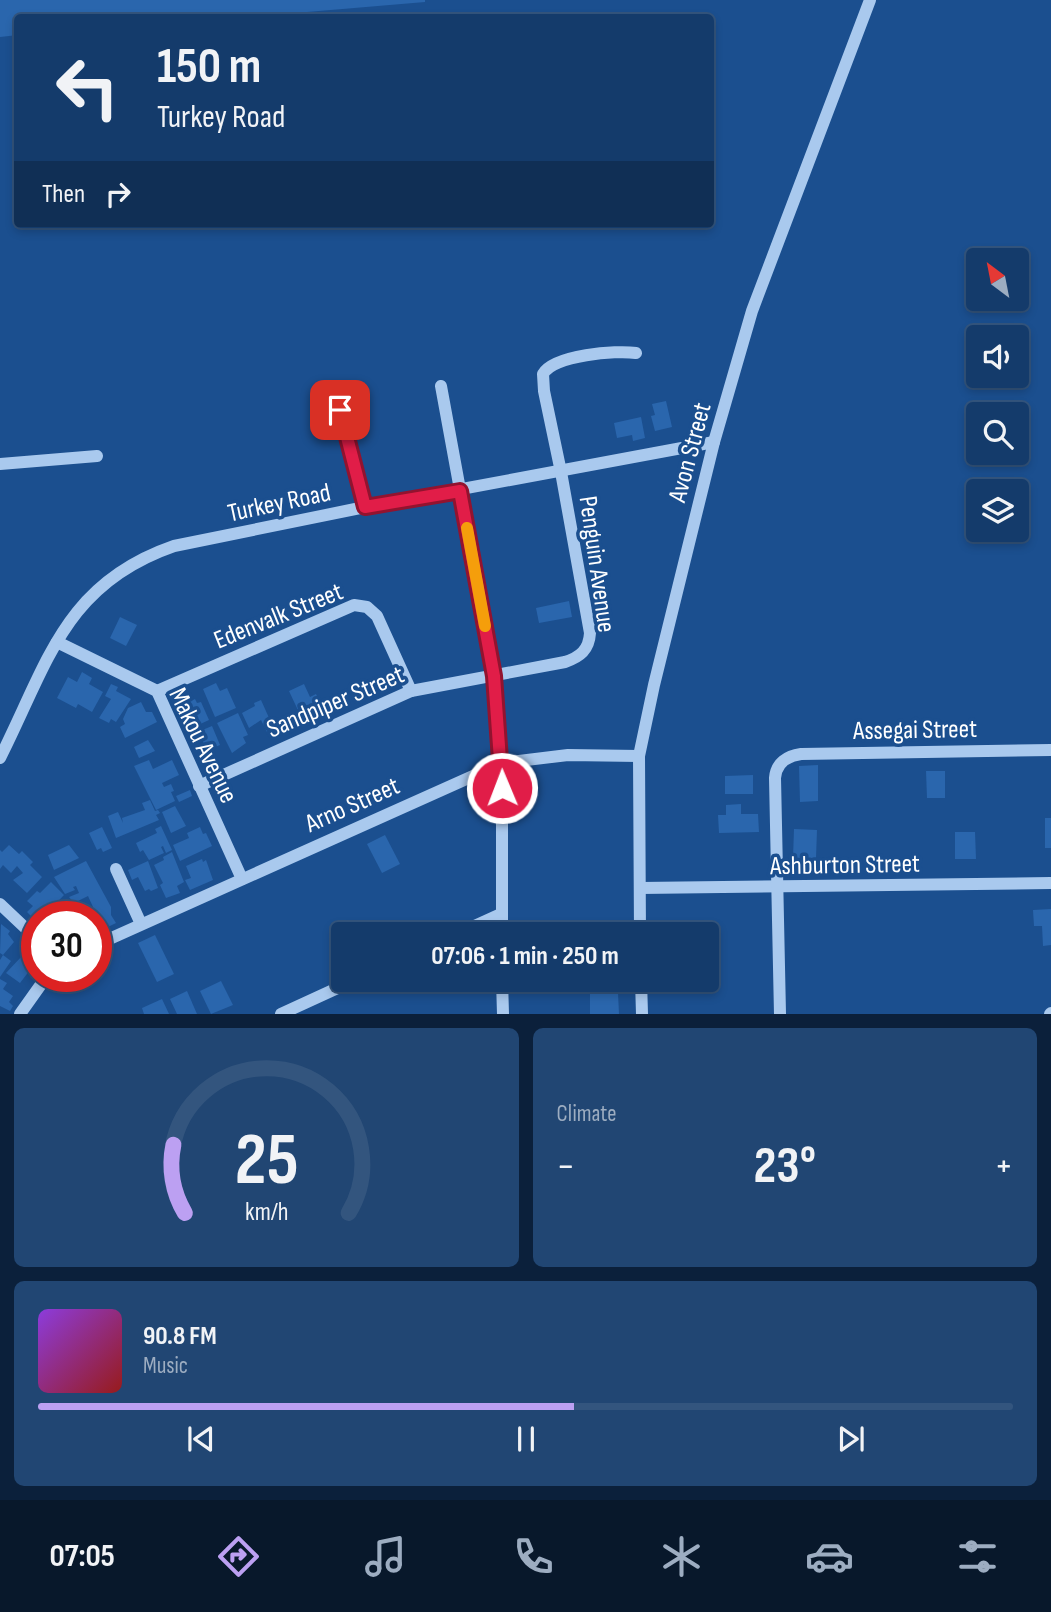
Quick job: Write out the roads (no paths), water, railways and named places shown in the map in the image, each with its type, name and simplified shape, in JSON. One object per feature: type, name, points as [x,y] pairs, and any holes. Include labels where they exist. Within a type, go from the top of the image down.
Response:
[{"type":"street","name":"Avon Street","points":[[640,922],[639,756],[714,442],[752,311],[870,0]]},
{"type":"street","points":[[561,472],[542,380],[546,368],[569,359],[607,352],[636,353]]},
{"type":"street","points":[[441,386],[494,676],[502,763],[501,922]]},
{"type":"street","points":[[340,410],[365,507]]},
{"type":"street","name":"Turkey Road","points":[[0,758],[5,740],[74,614],[89,596],[113,576],[151,554],[174,546],[365,507],[714,442]]},
{"type":"street","points":[[0,464],[97,456]]},
{"type":"street","name":"Penguin Avenue","points":[[494,676],[565,662],[580,655],[589,642],[590,633],[561,472]]},
{"type":"street","name":"Edenvalk Street","points":[[157,691],[354,605],[367,607],[377,616],[411,691]]},
{"type":"street","name":"Makou Avenue","points":[[57,642],[157,691],[242,879]]},
{"type":"street","name":"Sandpiper Street","points":[[200,786],[411,691],[494,676]]},
{"type":"street","name":"Assegai Street","points":[[779,888],[775,778],[781,762],[787,757],[801,754],[1051,750]]},
{"type":"street","name":"Arno Street","points":[[112,938],[502,763],[568,755],[639,756]]},
{"type":"street","points":[[116,869],[141,924]]},
{"type":"street","name":"Ashburton Street","points":[[640,888],[1051,883]]},
{"type":"street","points":[[779,888],[780,1013]]},
{"type":"street","points":[[0,904],[21,924]]},
{"type":"street","points":[[483,922],[501,914]]},
{"type":"street","points":[[281,1013],[331,991]]},
{"type":"street","points":[[20,1013],[35,992]]},
{"type":"street","points":[[502,992],[503,1013]]},
{"type":"street","points":[[641,992],[642,1013]]}]
